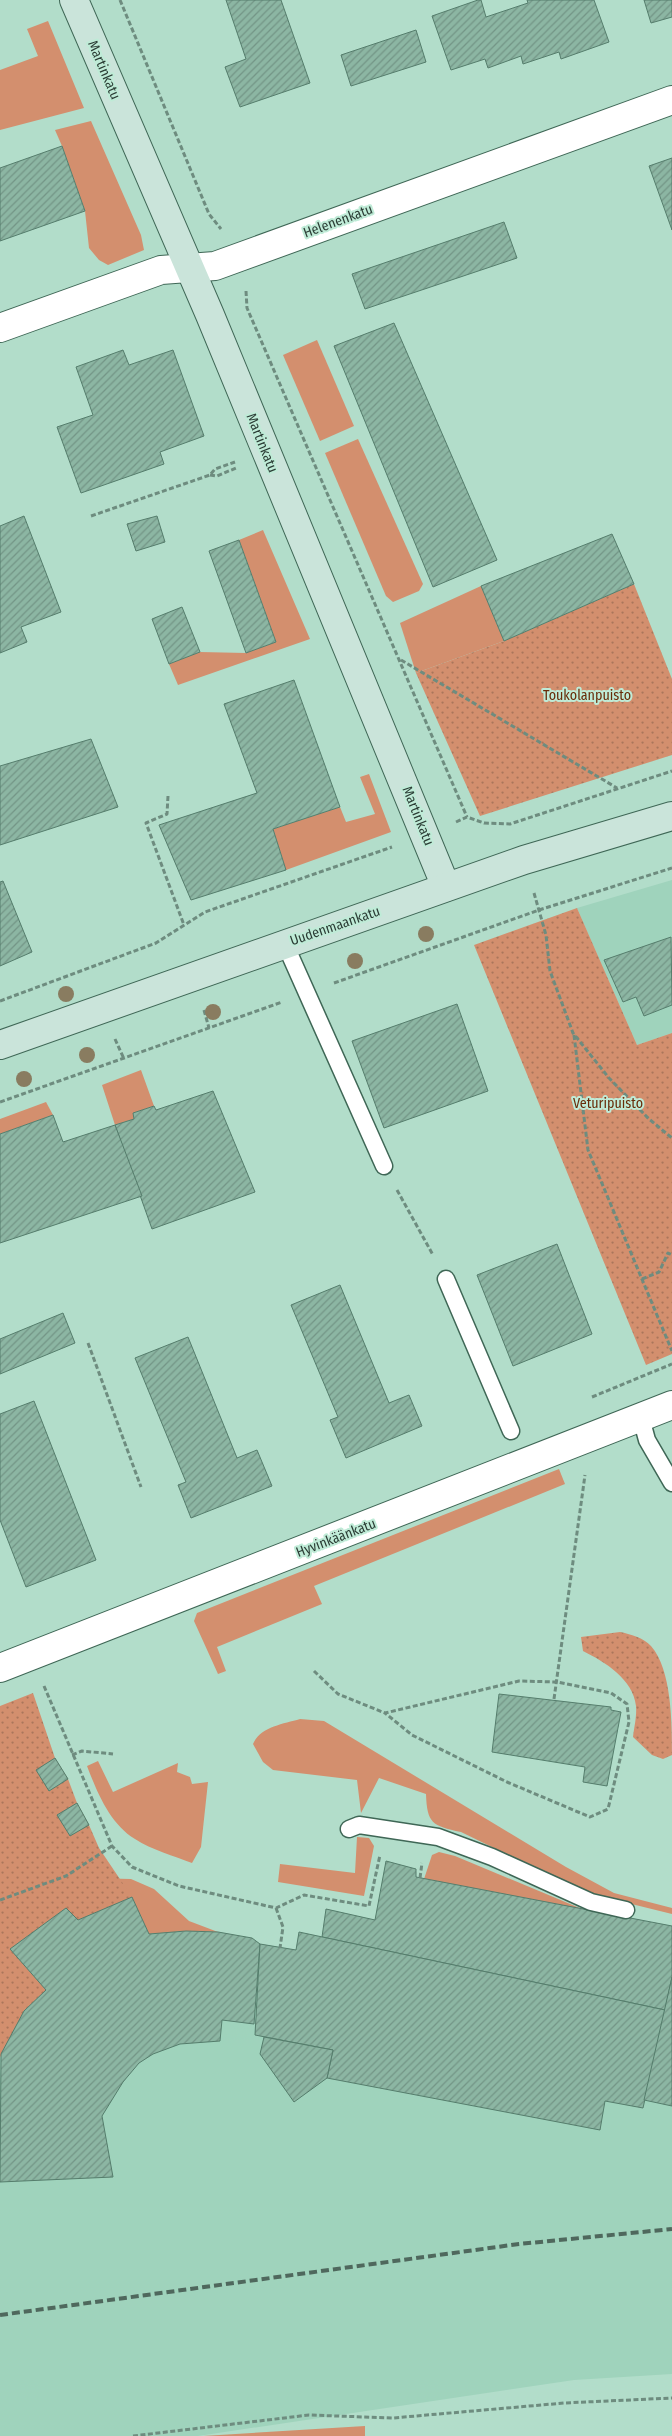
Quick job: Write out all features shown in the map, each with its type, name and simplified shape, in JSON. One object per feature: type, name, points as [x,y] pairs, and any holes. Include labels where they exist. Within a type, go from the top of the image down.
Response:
[{"type":"street","name":"Martinkatu","points":[[74,0],[190,268],[446,887]]},
{"type":"street","name":"Helenenkatu","points":[[0,328],[161,270],[215,266],[672,100]]},
{"type":"street","name":"Uudenmaankatu","points":[[0,1045],[524,860],[672,816]]},
{"type":"street","name":"Hyvinkäänkatu","points":[[0,1668],[672,1405]]},
{"type":"lane","points":[[285,944],[384,1166]]},
{"type":"lane","points":[[446,1280],[511,1431]]},
{"type":"lane","points":[[640,1418],[647,1440],[672,1483]]},
{"type":"lane","points":[[349,1829],[359,1825],[438,1837],[492,1857],[591,1902],[626,1910]]},
{"type":"path","points":[[120,0],[209,214],[233,244],[245,274],[247,308],[467,817]]},
{"type":"path","points":[[210,475],[215,469],[233,462]]},
{"type":"path","points":[[91,516],[210,475],[223,473],[235,468],[242,462]]},
{"type":"path","points":[[400,660],[617,789]]},
{"type":"path","points":[[0,1001],[156,943],[205,912],[425,836],[467,817],[484,823],[510,824],[672,771]]},
{"type":"path","points":[[168,796],[167,814],[146,823],[184,925]]},
{"type":"path","points":[[538,910],[546,934],[550,971],[573,1033],[588,1150],[672,1351]]},
{"type":"path","points":[[203,1007],[209,1028]]},
{"type":"path","points":[[573,1033],[609,1078],[649,1119],[672,1138]]},
{"type":"path","points":[[115,1038],[124,1059]]},
{"type":"path","points":[[384,1166],[446,1280]]},
{"type":"path","points":[[642,1279],[659,1272],[668,1253],[672,1256]]},
{"type":"path","points":[[88,1343],[141,1487]]},
{"type":"path","points":[[554,1699],[585,1476],[583,1471]]},
{"type":"path","points":[[314,1671],[338,1694],[385,1713],[412,1735],[507,1782],[590,1817],[608,1809],[629,1722],[627,1704],[611,1693],[556,1682],[520,1681],[385,1713]]},
{"type":"path","points":[[42,1682],[112,1846],[132,1867],[179,1886],[276,1908],[304,1894],[369,1906],[385,1829]]},
{"type":"path","points":[[72,1755],[82,1751],[113,1754]]},
{"type":"path","points":[[0,1900],[66,1876],[112,1846]]},
{"type":"path","points":[[420,1878],[422,1863]]},
{"type":"path","points":[[276,1908],[283,1927],[280,1948]]},
{"type":"path","points":[[133,2436],[309,2415],[393,2418],[564,2403],[672,2398]]},
{"type":"shaded area","points":[[672,880],[672,1033],[637,1045],[577,908]]},
{"type":"shaded area","points":[[386,1861],[416,1869],[416,1877],[420,1878],[672,1926],[672,2374],[574,2380],[198,2436],[0,2436],[0,2057],[24,2011],[46,1990],[10,1949],[66,1908],[132,1897],[186,1931],[218,1932],[252,1938],[260,1944],[296,1950],[299,1932],[322,1937],[326,1909],[375,1920]]},
{"type":"green space","points":[[48,21],[84,108],[0,130],[0,70],[38,56],[27,29]]},
{"type":"green space","points":[[91,121],[141,235],[144,250],[108,265],[99,260],[89,248],[85,211],[55,130]]},
{"type":"green space","points":[[317,340],[354,426],[320,441],[283,355]]},
{"type":"green space","points":[[358,439],[423,584],[419,591],[393,602],[386,596],[325,453]]},
{"type":"green space","points":[[263,530],[310,639],[178,685],[169,664],[200,652],[246,653],[276,642],[239,540]]},
{"type":"green space","name":"Toukolanpuisto","points":[[634,584],[672,679],[672,755],[480,816],[416,673],[504,641]]},
{"type":"green space","points":[[481,586],[504,641],[416,673],[400,623]]},
{"type":"green space","points":[[369,774],[391,832],[286,870],[273,829],[340,807],[346,822],[375,814],[360,777]]},
{"type":"green space","name":"Veturipuisto","points":[[577,908],[637,1045],[672,1033],[672,1354],[646,1365],[474,945]]},
{"type":"green space","points":[[141,1070],[154,1106],[133,1113],[134,1119],[115,1125],[102,1085]]},
{"type":"green space","points":[[46,1102],[53,1115],[0,1134],[0,1119]]},
{"type":"green space","points":[[559,1469],[565,1484],[314,1586],[322,1604],[217,1647],[226,1671],[218,1674],[194,1621],[197,1613]]},
{"type":"green space","points":[[620,1632],[637,1637],[648,1643],[658,1656],[663,1669],[669,1698],[672,1755],[663,1759],[652,1755],[633,1737],[636,1706],[630,1688],[617,1672],[583,1651],[581,1637]]},
{"type":"green space","points":[[33,1693],[55,1758],[68,1779],[77,1803],[99,1848],[132,1897],[78,1920],[66,1908],[10,1949],[46,1990],[24,2011],[0,2057],[0,1706]]},
{"type":"green space","points":[[300,1719],[324,1721],[566,1867],[614,1893],[672,1908],[672,1914],[587,1893],[461,1832],[443,1828],[433,1822],[430,1817],[426,1794],[379,1778],[361,1813],[357,1780],[273,1770],[263,1762],[253,1744],[256,1738],[266,1730]]},
{"type":"green space","points":[[98,1761],[113,1792],[178,1763],[177,1772],[190,1777],[192,1784],[208,1782],[201,1847],[192,1863],[142,1843],[126,1833],[118,1825],[105,1807],[87,1766]]},
{"type":"green space","points":[[357,1837],[369,1838],[374,1846],[364,1896],[278,1882],[280,1864],[355,1873]]},
{"type":"green space","points":[[439,1852],[455,1856],[582,1909],[424,1879],[432,1855]]},
{"type":"green space","points":[[89,1878],[131,1879],[154,1889],[189,1921],[218,1932],[186,1931],[149,1934],[132,1898],[78,1920],[66,1908],[10,1949],[46,1990],[24,2011],[0,2057],[0,1927]]},
{"type":"green space","points":[[365,2426],[365,2436],[203,2436]]},
{"type":"building","points":[[226,0],[281,0],[310,83],[240,107],[225,67],[246,59]]},
{"type":"building","points":[[481,0],[486,17],[528,3],[527,0],[594,0],[609,42],[561,59],[559,52],[523,64],[521,56],[488,68],[485,59],[451,70],[432,16]]},
{"type":"building","points":[[644,0],[672,0],[672,17],[651,23]]},
{"type":"building","points":[[416,30],[426,62],[351,86],[341,55]]},
{"type":"building","points":[[62,146],[85,211],[0,241],[0,168]]},
{"type":"building","points":[[672,158],[672,230],[649,166]]},
{"type":"building","points":[[504,222],[517,258],[365,309],[352,274]]},
{"type":"building","points":[[394,323],[497,560],[433,587],[334,346]]},
{"type":"building","points":[[123,350],[129,365],[173,350],[204,436],[160,452],[164,464],[81,493],[57,427],[93,415],[76,367]]},
{"type":"building","points":[[24,516],[61,612],[21,627],[27,642],[0,653],[0,526]]},
{"type":"building","points":[[157,516],[165,542],[136,551],[127,524]]},
{"type":"building","points":[[612,534],[634,584],[504,641],[481,586]]},
{"type":"building","points":[[239,540],[276,642],[246,653],[209,551]]},
{"type":"building","points":[[182,607],[200,652],[169,664],[152,619]]},
{"type":"building","points":[[294,680],[340,807],[273,829],[286,870],[191,900],[159,825],[257,793],[224,704]]},
{"type":"building","points":[[91,739],[118,807],[0,845],[0,766]]},
{"type":"building","points":[[3,881],[32,952],[0,966],[0,882]]},
{"type":"building","points":[[671,937],[672,1005],[644,1016],[636,997],[623,1002],[604,960]]},
{"type":"building","points":[[457,1004],[488,1091],[384,1128],[352,1041]]},
{"type":"building","points":[[213,1091],[255,1192],[152,1229],[115,1125],[134,1119],[133,1113],[154,1106],[156,1110]]},
{"type":"building","points":[[53,1115],[63,1142],[115,1125],[142,1196],[0,1243],[0,1134]]},
{"type":"building","points":[[557,1244],[592,1334],[513,1366],[477,1275]]},
{"type":"building","points":[[340,1285],[389,1403],[409,1395],[422,1426],[346,1458],[330,1420],[338,1417],[291,1305]]},
{"type":"building","points":[[63,1313],[75,1343],[0,1374],[0,1339]]},
{"type":"building","points":[[188,1337],[237,1458],[257,1450],[272,1486],[191,1518],[178,1485],[186,1482],[135,1358]]},
{"type":"building","points":[[34,1401],[96,1560],[26,1587],[0,1520],[0,1414]]},
{"type":"building","points":[[499,1694],[611,1707],[611,1710],[621,1712],[607,1786],[583,1782],[585,1767],[492,1752]]},
{"type":"building","points":[[55,1758],[68,1779],[49,1791],[36,1770]]},
{"type":"building","points":[[77,1803],[89,1825],[70,1836],[57,1815]]},
{"type":"building","points":[[386,1861],[416,1869],[416,1877],[672,1926],[672,1977],[665,2010],[322,1937],[326,1909],[375,1920]]},
{"type":"building","points":[[132,1897],[149,1934],[186,1931],[218,1932],[252,1938],[260,1944],[254,2024],[222,2020],[220,2041],[180,2044],[153,2054],[139,2063],[123,2082],[102,2116],[113,2177],[0,2182],[1,2054],[24,2011],[46,1990],[10,1949],[66,1908],[78,1920]]},
{"type":"building","points":[[299,1932],[665,2010],[643,2108],[605,2101],[600,2130],[327,2078],[333,2050],[255,2035],[260,1944],[296,1950]]},
{"type":"building","points":[[672,1977],[672,2106],[644,2100]]},
{"type":"building","points":[[264,2037],[333,2050],[327,2078],[294,2102],[260,2054]]},
{"type":"railway","points":[[0,2315],[519,2244],[672,2229]]}]
